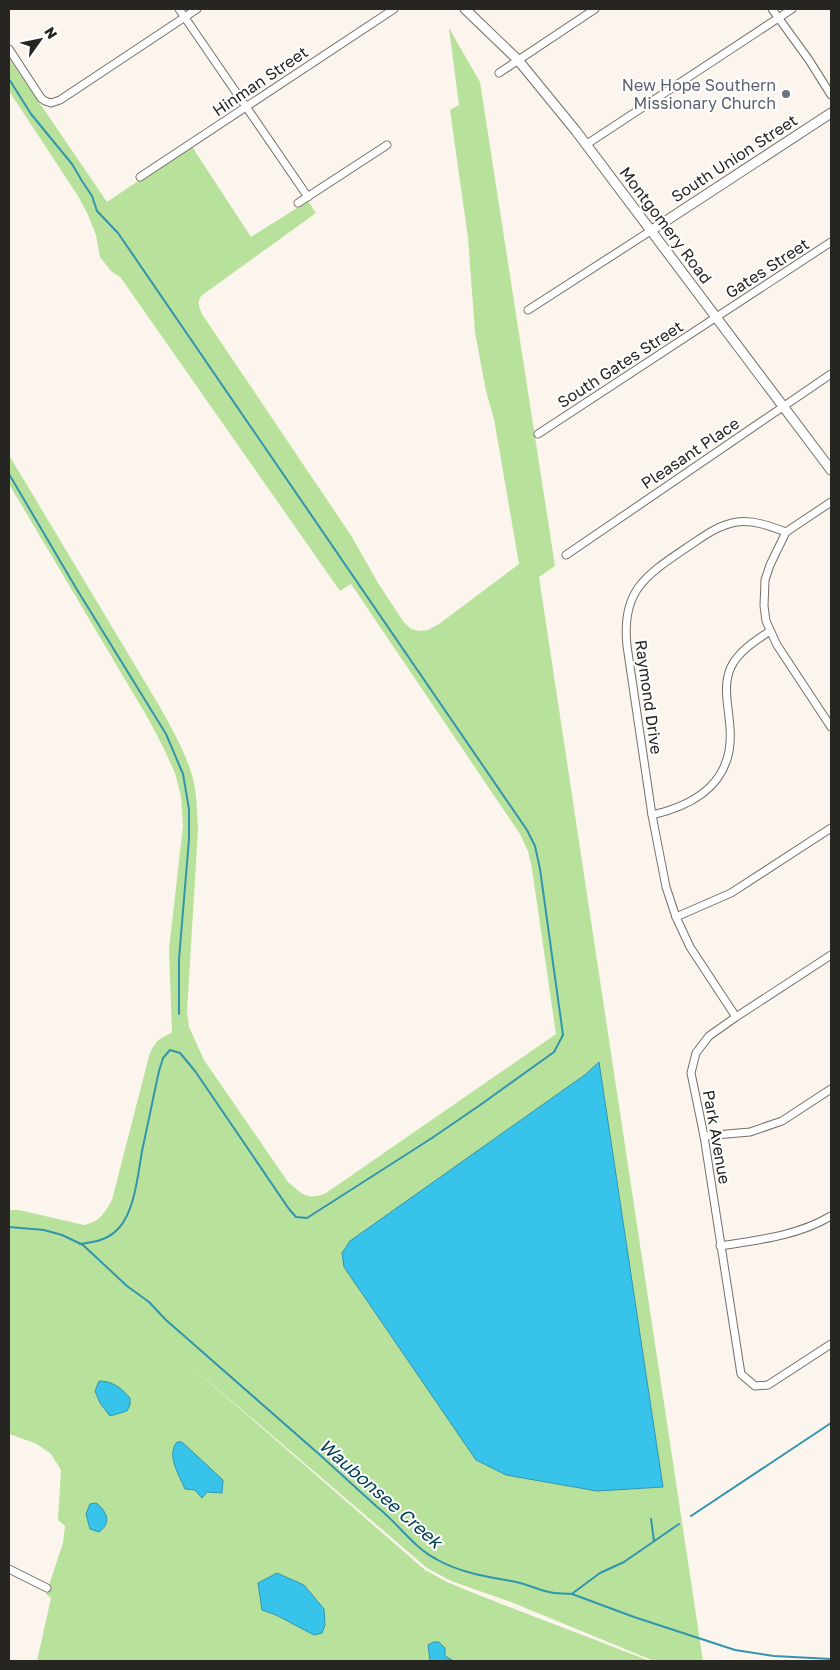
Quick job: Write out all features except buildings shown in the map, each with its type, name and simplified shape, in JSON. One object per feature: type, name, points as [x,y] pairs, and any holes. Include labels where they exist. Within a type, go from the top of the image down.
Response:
[{"type":"street","points":[[178,9],[308,197]]},
{"type":"street","points":[[9,50],[41,98],[51,103],[60,100],[197,9]]},
{"type":"street","name":"Hinman Street","points":[[140,177],[394,9]]},
{"type":"street","name":"Montgomery Road","points":[[465,9],[518,60],[587,144],[831,470]]},
{"type":"street","points":[[499,72],[595,9]]},
{"type":"street","points":[[772,9],[809,60],[831,95]]},
{"type":"street","points":[[587,144],[792,9]]},
{"type":"street","name":"South Union Street","points":[[528,310],[831,113]]},
{"type":"street","points":[[298,203],[387,145]]},
{"type":"street","name":"Gates Street","points":[[717,317],[831,242]]},
{"type":"street","name":"South Gates Street","points":[[538,434],[717,317]]},
{"type":"street","name":"Pleasant Place","points":[[566,554],[831,374]]},
{"type":"street","points":[[831,502],[786,532],[779,544],[765,580],[764,606],[766,621],[777,644],[831,727]]},
{"type":"street","name":"Raymond Drive","points":[[736,1018],[690,948],[676,917],[666,887],[652,815],[627,646],[626,614],[637,588],[646,577],[715,529],[726,524],[750,521],[786,532]]},
{"type":"street","points":[[652,815],[671,810],[697,798],[716,780],[724,769],[731,742],[727,700],[728,676],[731,667],[744,650],[770,631]]},
{"type":"street","points":[[676,917],[731,893],[831,828]]},
{"type":"street","name":"Park Avenue","points":[[831,956],[709,1036],[696,1053],[692,1073],[704,1136],[741,1374],[755,1386],[768,1385],[831,1344]]},
{"type":"street","points":[[704,1136],[750,1132],[782,1122],[831,1089]]},
{"type":"street","points":[[720,1246],[773,1238],[815,1225],[831,1216]]},
{"type":"street","points":[[9,1569],[47,1588]]},
{"type":"green space","points":[[449,28],[480,82],[555,566],[539,577],[703,1661],[654,1661],[511,1602],[451,1581],[427,1568],[185,1361],[425,1570],[447,1582],[481,1596],[650,1661],[37,1661],[51,1598],[46,1594],[63,1543],[65,1526],[58,1520],[61,1470],[51,1454],[37,1444],[9,1434],[9,1210],[19,1210],[84,1225],[94,1222],[101,1216],[112,1200],[149,1056],[158,1041],[172,1033],[169,949],[183,826],[181,796],[175,773],[165,751],[149,720],[9,484],[9,455],[160,707],[188,763],[195,789],[198,830],[187,1011],[189,1027],[204,1060],[288,1182],[306,1195],[314,1196],[326,1193],[556,1034],[532,869],[528,851],[520,834],[351,584],[340,591],[121,278],[111,271],[100,257],[96,235],[78,196],[9,91],[9,58],[107,202],[191,145],[251,237],[308,201],[316,213],[201,296],[199,307],[352,537],[378,583],[403,621],[411,629],[419,631],[428,630],[439,624],[519,564],[494,419],[486,391],[475,332],[468,238],[450,110],[459,105]]},
{"type":"water","points":[[599,1062],[663,1487],[597,1491],[506,1475],[476,1460],[344,1267],[342,1253],[350,1241],[586,1074]]},
{"type":"water","points":[[99,1381],[113,1384],[127,1394],[130,1398],[130,1405],[127,1411],[110,1416],[100,1403],[95,1391]]},
{"type":"water","points":[[177,1442],[182,1442],[223,1480],[222,1493],[207,1492],[202,1498],[195,1490],[185,1489],[173,1459],[174,1447]]},
{"type":"water","points":[[96,1503],[105,1513],[107,1521],[106,1525],[99,1532],[90,1529],[86,1514],[90,1504]]},
{"type":"water","points":[[277,1573],[304,1585],[324,1609],[325,1625],[322,1633],[314,1635],[276,1615],[262,1610],[258,1583]]},
{"type":"water","points":[[433,1642],[439,1642],[445,1648],[445,1656],[452,1660],[430,1661],[428,1645]]},
{"type":"waterway","points":[[9,79],[31,114],[72,164],[92,196],[97,211],[118,233],[527,830],[535,846],[540,869],[563,1035],[554,1052],[483,1103],[307,1218],[296,1217],[289,1209],[195,1071],[180,1053],[170,1050],[163,1058],[159,1071],[129,1212],[119,1228],[106,1238],[80,1244]]},
{"type":"waterway","points":[[9,474],[76,588],[166,734],[183,774],[189,809],[189,839],[179,959],[179,1014]]},
{"type":"waterway","name":"Waubonsee Creek","points":[[9,1227],[44,1230],[62,1235],[83,1245],[384,1512],[412,1541],[427,1554],[445,1564],[475,1574],[520,1583],[552,1593],[572,1594],[634,1617],[735,1650],[774,1656],[831,1659]]},
{"type":"waterway","points":[[691,1516],[831,1423]]},
{"type":"waterway","points":[[651,1519],[654,1541]]},
{"type":"waterway","points":[[573,1593],[600,1573],[624,1562],[679,1524]]},
{"type":"place","name":"New Hope Southern Missionary Church","points":[[786,94]]}]
